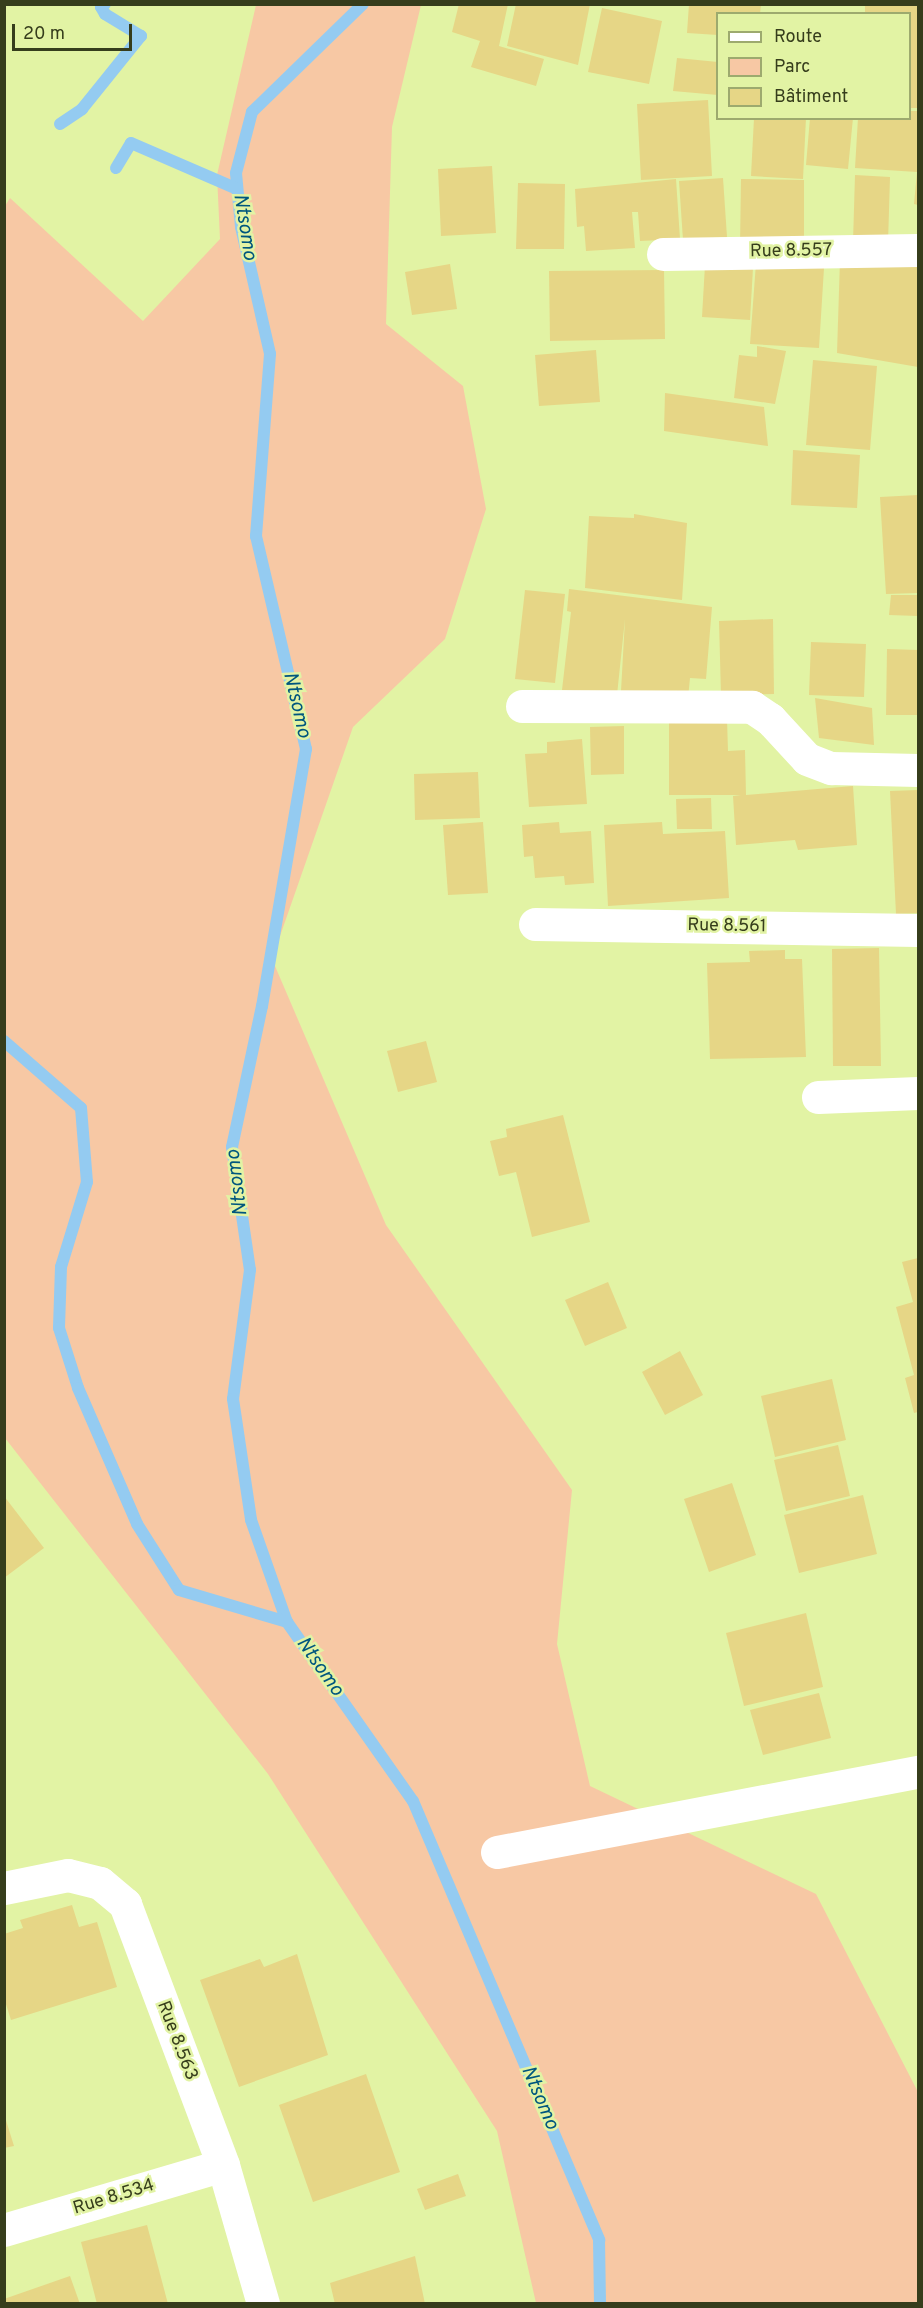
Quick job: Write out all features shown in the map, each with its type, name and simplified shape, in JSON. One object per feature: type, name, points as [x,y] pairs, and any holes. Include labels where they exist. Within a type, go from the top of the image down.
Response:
[{"type":"street","name":"Rue 8.557","points":[[663,254],[918,250]]},
{"type":"street","points":[[522,706],[752,707],[770,719],[807,759],[831,768],[918,770]]},
{"type":"street","name":"Rue 8.561","points":[[535,924],[918,930]]},
{"type":"street","points":[[818,1097],[918,1093]]},
{"type":"street","points":[[497,1852],[918,1772]]},
{"type":"street","name":"Rue 8.563","points":[[4,1888],[68,1875],[100,1883],[125,1904],[223,2165],[263,2304]]},
{"type":"street","name":"Rue 8.534","points":[[4,2230],[223,2165]]},
{"type":"green space","points":[[256,5],[421,5],[392,127],[386,324],[463,386],[486,509],[445,639],[353,727],[272,959],[386,1225],[572,1490],[557,1644],[590,1786],[816,1894],[918,2092],[918,2303],[536,2303],[497,2131],[268,1774],[5,1438],[5,206],[10,198],[143,321],[220,239],[217,175]]},
{"type":"building","points":[[459,4],[508,4],[499,46],[544,59],[536,86],[471,67],[480,41],[452,32]]},
{"type":"building","points":[[516,4],[590,4],[578,65],[507,46]]},
{"type":"building","points":[[689,4],[761,4],[760,12],[716,12],[716,35],[687,33]]},
{"type":"building","points":[[865,4],[918,4],[918,108],[911,108],[911,12],[865,12]]},
{"type":"building","points":[[602,8],[662,21],[649,84],[588,72]]},
{"type":"building","points":[[677,58],[716,62],[716,95],[673,91]]},
{"type":"building","points":[[708,100],[712,176],[641,180],[637,104]]},
{"type":"building","points":[[911,111],[918,111],[918,205],[914,204],[917,172],[855,168],[858,120],[911,120]]},
{"type":"building","points":[[754,120],[806,120],[803,179],[751,176]]},
{"type":"building","points":[[810,120],[853,120],[848,169],[806,165]]},
{"type":"building","points":[[492,166],[496,233],[441,236],[438,169]]},
{"type":"building","points":[[855,175],[890,177],[888,243],[853,242]]},
{"type":"building","points":[[723,178],[727,237],[683,240],[679,181]]},
{"type":"building","points":[[676,179],[680,239],[640,241],[638,212],[632,212],[635,248],[586,251],[584,226],[577,227],[575,189]]},
{"type":"building","points":[[741,179],[804,180],[804,247],[740,247]]},
{"type":"building","points":[[518,183],[565,184],[564,249],[516,249]]},
{"type":"building","points":[[840,260],[918,263],[918,367],[837,353]]},
{"type":"building","points":[[756,263],[824,268],[819,348],[750,344]]},
{"type":"building","points":[[450,264],[457,309],[412,315],[405,272]]},
{"type":"building","points":[[705,265],[753,268],[750,320],[702,317]]},
{"type":"building","points":[[664,270],[665,339],[550,341],[549,271]]},
{"type":"building","points":[[757,346],[786,351],[775,404],[734,398],[739,355],[757,357]]},
{"type":"building","points":[[596,350],[600,402],[539,406],[535,355]]},
{"type":"building","points":[[813,360],[877,366],[870,450],[806,445]]},
{"type":"building","points":[[665,393],[764,407],[768,446],[664,431]]},
{"type":"building","points":[[793,450],[860,455],[857,508],[791,505]]},
{"type":"building","points":[[918,495],[918,593],[886,594],[880,497]]},
{"type":"building","points":[[634,514],[687,523],[682,600],[585,588],[589,516],[634,518]]},
{"type":"building","points":[[569,589],[712,607],[706,679],[690,678],[688,698],[621,691],[625,619],[617,695],[562,690],[571,612],[567,611]]},
{"type":"building","points":[[525,590],[565,594],[555,683],[515,679]]},
{"type":"building","points":[[891,595],[918,595],[918,616],[889,615]]},
{"type":"building","points":[[773,619],[774,694],[721,695],[719,621]]},
{"type":"building","points":[[811,642],[866,644],[864,697],[809,695]]},
{"type":"building","points":[[887,649],[918,650],[918,715],[886,715]]},
{"type":"building","points":[[815,698],[872,708],[874,745],[819,738]]},
{"type":"building","points":[[727,719],[728,751],[745,750],[746,795],[853,786],[857,845],[798,850],[795,840],[736,845],[733,796],[741,795],[669,795],[669,720]]},
{"type":"building","points":[[624,726],[624,774],[591,775],[590,727]]},
{"type":"building","points":[[582,739],[587,804],[529,807],[525,754],[547,753],[547,742]]},
{"type":"building","points":[[478,772],[480,818],[415,820],[414,774]]},
{"type":"building","points":[[918,790],[918,913],[896,914],[890,791]]},
{"type":"building","points":[[711,798],[712,829],[677,829],[676,799]]},
{"type":"building","points":[[483,822],[488,893],[448,895],[443,825]]},
{"type":"building","points":[[559,822],[560,833],[591,831],[594,883],[565,885],[564,876],[535,878],[533,856],[524,857],[522,825]]},
{"type":"building","points":[[662,822],[663,834],[725,831],[729,898],[608,906],[604,825]]},
{"type":"building","points":[[879,948],[881,1066],[833,1066],[832,949]]},
{"type":"building","points":[[785,950],[785,959],[802,959],[806,1057],[710,1059],[707,963],[750,962],[749,951]]},
{"type":"building","points":[[426,1041],[437,1082],[398,1092],[387,1051]]},
{"type":"building","points":[[563,1115],[590,1222],[532,1237],[516,1172],[499,1176],[490,1141],[507,1137],[506,1129]]},
{"type":"building","points":[[918,1258],[918,1412],[914,1413],[905,1378],[914,1375],[896,1307],[913,1302],[902,1262]]},
{"type":"building","points":[[608,1282],[627,1328],[585,1346],[565,1300]]},
{"type":"building","points":[[680,1351],[703,1395],[665,1415],[642,1372]]},
{"type":"building","points":[[832,1379],[846,1440],[775,1457],[761,1396]]},
{"type":"building","points":[[838,1445],[850,1496],[786,1511],[774,1460]]},
{"type":"building","points":[[732,1483],[756,1555],[709,1572],[684,1499]]},
{"type":"building","points":[[863,1495],[877,1554],[799,1573],[784,1515]]},
{"type":"building","points":[[4,1496],[44,1548],[4,1578]]},
{"type":"building","points":[[806,1613],[823,1687],[744,1706],[726,1633]]},
{"type":"building","points":[[819,1693],[831,1738],[763,1755],[750,1710]]},
{"type":"building","points":[[72,1905],[79,1927],[97,1922],[117,1987],[11,2020],[4,1998],[4,1934],[23,1928],[20,1920]]},
{"type":"building","points":[[297,1954],[328,2055],[239,2087],[200,1980],[260,1959],[264,1967]]},
{"type":"building","points":[[366,2074],[400,2172],[313,2202],[279,2105]]},
{"type":"building","points":[[4,2114],[14,2146],[4,2148]]},
{"type":"building","points":[[458,2174],[466,2196],[425,2210],[417,2189]]},
{"type":"building","points":[[147,2225],[168,2304],[97,2304],[81,2242]]},
{"type":"building","points":[[415,2256],[425,2304],[335,2304],[330,2283]]},
{"type":"building","points":[[70,2276],[80,2304],[4,2304],[4,2299]]},
{"type":"waterway","points":[[60,124],[82,109],[141,36],[105,14],[101,7],[105,4]]},
{"type":"waterway","name":"Ntsomo","points":[[363,4],[252,112],[236,173],[241,227],[270,354],[256,536],[306,749],[262,1006],[232,1147],[250,1270],[233,1399],[251,1520],[287,1622],[413,1801],[599,2240],[600,2304]]},
{"type":"waterway","points":[[116,168],[131,143],[235,188]]},
{"type":"waterway","points":[[4,1041],[81,1108],[87,1182],[61,1267],[59,1328],[78,1388],[137,1524],[179,1590],[287,1622]]}]
